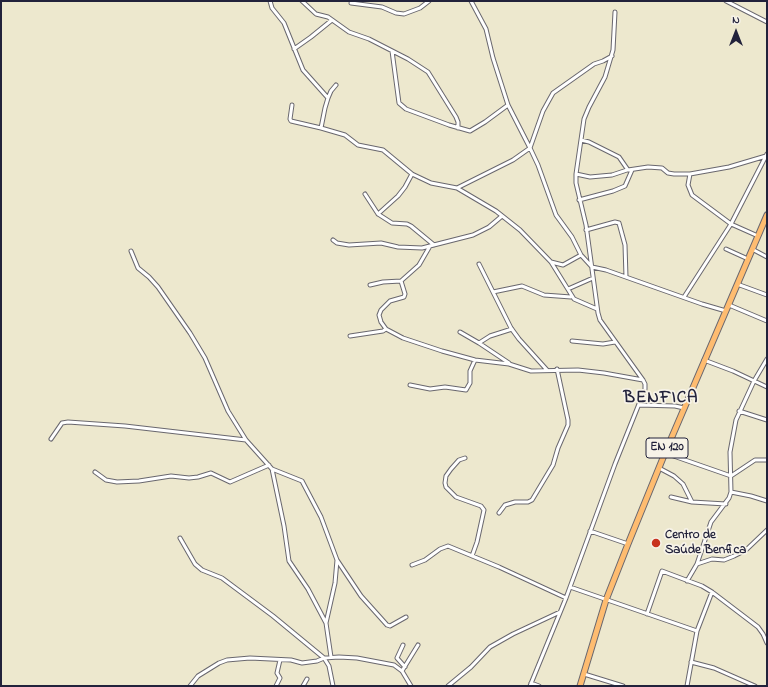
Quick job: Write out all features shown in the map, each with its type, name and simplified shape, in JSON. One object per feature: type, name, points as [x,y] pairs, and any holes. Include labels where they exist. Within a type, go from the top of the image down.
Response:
[{"type":"main road","name":"EN 120","points":[[580,686],[606,600],[628,544],[704,360],[767,215]]},
{"type":"street","points":[[270,1],[272,8],[282,20],[303,70],[328,98]]},
{"type":"street","points":[[302,1],[316,14],[332,20],[349,32],[392,51],[423,68],[431,75],[456,117],[458,128]]},
{"type":"street","points":[[351,4],[382,7],[396,13],[404,14],[420,8],[429,1]]},
{"type":"street","points":[[471,1],[486,29],[493,58],[508,105],[538,165],[556,214],[572,237],[581,255],[592,268],[606,270],[726,311]]},
{"type":"street","points":[[726,1],[767,22]]},
{"type":"street","points":[[539,686],[530,685],[566,598],[590,530],[645,389],[643,380],[600,320],[597,309],[586,230],[576,183],[584,119],[605,78],[612,56],[615,12]]},
{"type":"street","points":[[294,49],[332,20]]},
{"type":"street","points":[[392,51],[399,103],[406,109],[466,131],[473,129],[508,105]]},
{"type":"street","points":[[457,188],[513,160],[530,148],[543,111],[553,93],[594,64],[612,56]]},
{"type":"street","points":[[321,128],[328,98],[336,85]]},
{"type":"street","points":[[292,105],[290,121],[345,135],[358,145],[382,150],[412,174],[431,182],[457,188],[469,194],[502,216],[520,230],[551,262],[568,289],[571,297]]},
{"type":"street","points":[[581,140],[589,142],[619,158],[625,164],[627,170]]},
{"type":"street","points":[[576,174],[590,177],[612,175],[627,170],[645,168],[662,168],[668,173],[690,174],[729,167],[766,155]]},
{"type":"street","points":[[684,297],[731,224],[766,155]]},
{"type":"street","points":[[579,200],[613,191],[625,186],[629,180],[632,170]]},
{"type":"street","points":[[378,214],[398,196],[412,174]]},
{"type":"street","points":[[690,174],[688,185],[692,194],[731,224],[758,236]]},
{"type":"street","points":[[365,194],[378,214],[392,223],[407,224],[411,226],[432,245]]},
{"type":"street","points":[[333,240],[337,243],[348,245],[381,243],[398,247],[416,248],[473,235],[489,227],[502,216]]},
{"type":"street","points":[[586,230],[615,222],[619,224],[625,245],[626,278]]},
{"type":"street","points":[[370,285],[383,282],[401,281],[419,265],[432,245]]},
{"type":"street","points":[[726,248],[748,259]]},
{"type":"street","points":[[752,249],[767,257]]},
{"type":"street","points":[[130,251],[138,268],[149,277],[158,288],[190,333],[205,358],[228,411],[246,440],[272,469],[284,526],[289,561],[308,589],[326,623],[331,657]]},
{"type":"street","points":[[557,272],[563,265],[581,255]]},
{"type":"street","points":[[551,262],[563,265]]},
{"type":"street","points":[[479,264],[512,329],[547,370]]},
{"type":"street","points":[[568,289],[593,278]]},
{"type":"street","points":[[401,281],[405,294],[404,296],[390,301],[381,310],[379,315],[381,322],[386,329],[403,338],[475,360],[509,364],[531,371],[578,370],[604,372],[643,380]]},
{"type":"street","points":[[737,284],[767,295]]},
{"type":"street","points":[[493,292],[522,286],[544,295],[571,297],[597,309]]},
{"type":"street","points":[[729,305],[767,321]]},
{"type":"street","points":[[350,336],[383,331],[386,329]]},
{"type":"street","points":[[480,343],[490,336],[512,329]]},
{"type":"street","points":[[460,332],[480,343],[509,364]]},
{"type":"street","points":[[572,341],[603,344],[615,342]]},
{"type":"street","points":[[687,581],[696,564],[711,522],[726,504],[731,492],[730,452],[739,411],[767,359]]},
{"type":"street","points":[[410,385],[430,389],[445,387],[466,390],[470,382],[470,371],[475,360]]},
{"type":"street","points":[[704,360],[733,371],[767,387]]},
{"type":"street","points":[[498,514],[505,505],[515,502],[528,502],[532,500],[550,473],[558,448],[568,425],[557,370]]},
{"type":"street","points":[[639,405],[675,406],[684,408]]},
{"type":"street","points":[[739,411],[767,420]]},
{"type":"street","points":[[51,439],[62,423],[68,422],[125,426],[246,440]]},
{"type":"street","points":[[665,453],[731,476]]},
{"type":"street","points":[[465,458],[458,460],[451,469],[446,476],[445,484],[456,497],[481,506],[484,510],[477,542],[472,556]]},
{"type":"street","points":[[731,476],[755,460],[767,460]]},
{"type":"street","points":[[95,472],[106,480],[117,482],[139,481],[150,478],[175,476],[189,478],[211,473],[230,482],[269,465]]},
{"type":"street","points":[[659,468],[674,476],[684,484],[692,502]]},
{"type":"street","points":[[272,469],[302,481],[321,516],[337,560],[361,596],[387,625],[390,626],[406,617]]},
{"type":"street","points":[[731,492],[767,501]]},
{"type":"street","points":[[670,497],[692,502],[726,504]]},
{"type":"street","points":[[590,530],[628,544]]},
{"type":"street","points":[[696,564],[712,559],[724,560],[734,556],[746,550],[767,530]]},
{"type":"street","points":[[180,538],[194,564],[202,570],[219,576],[228,582],[273,616],[324,658],[328,666],[333,686]]},
{"type":"street","points":[[412,565],[425,560],[444,547],[448,546],[566,598]]},
{"type":"street","points":[[326,623],[335,583],[337,560]]},
{"type":"street","points":[[647,614],[662,571],[702,586],[712,592],[758,627],[764,634],[767,643]]},
{"type":"street","points":[[570,587],[697,631]]},
{"type":"street","points":[[687,686],[697,631],[712,592]]},
{"type":"street","points":[[448,686],[471,667],[490,647],[560,611]]},
{"type":"street","points":[[403,645],[397,658],[405,667]]},
{"type":"street","points":[[402,671],[418,646]]},
{"type":"street","points":[[190,686],[198,676],[219,663],[227,660],[250,658],[310,663],[331,657],[357,658],[380,661],[394,665],[402,671],[411,686]]},
{"type":"street","points":[[276,686],[280,678],[278,673],[280,660]]},
{"type":"street","points":[[691,662],[714,668],[755,686]]},
{"type":"street","points":[[584,674],[623,686]]},
{"type":"street","points":[[303,686],[306,679]]},
{"type":"place","name":"Centro de Saúde Benfica","points":[[656,543]]},
{"type":"district","name":"BENFICA","points":[[661,399]]}]
